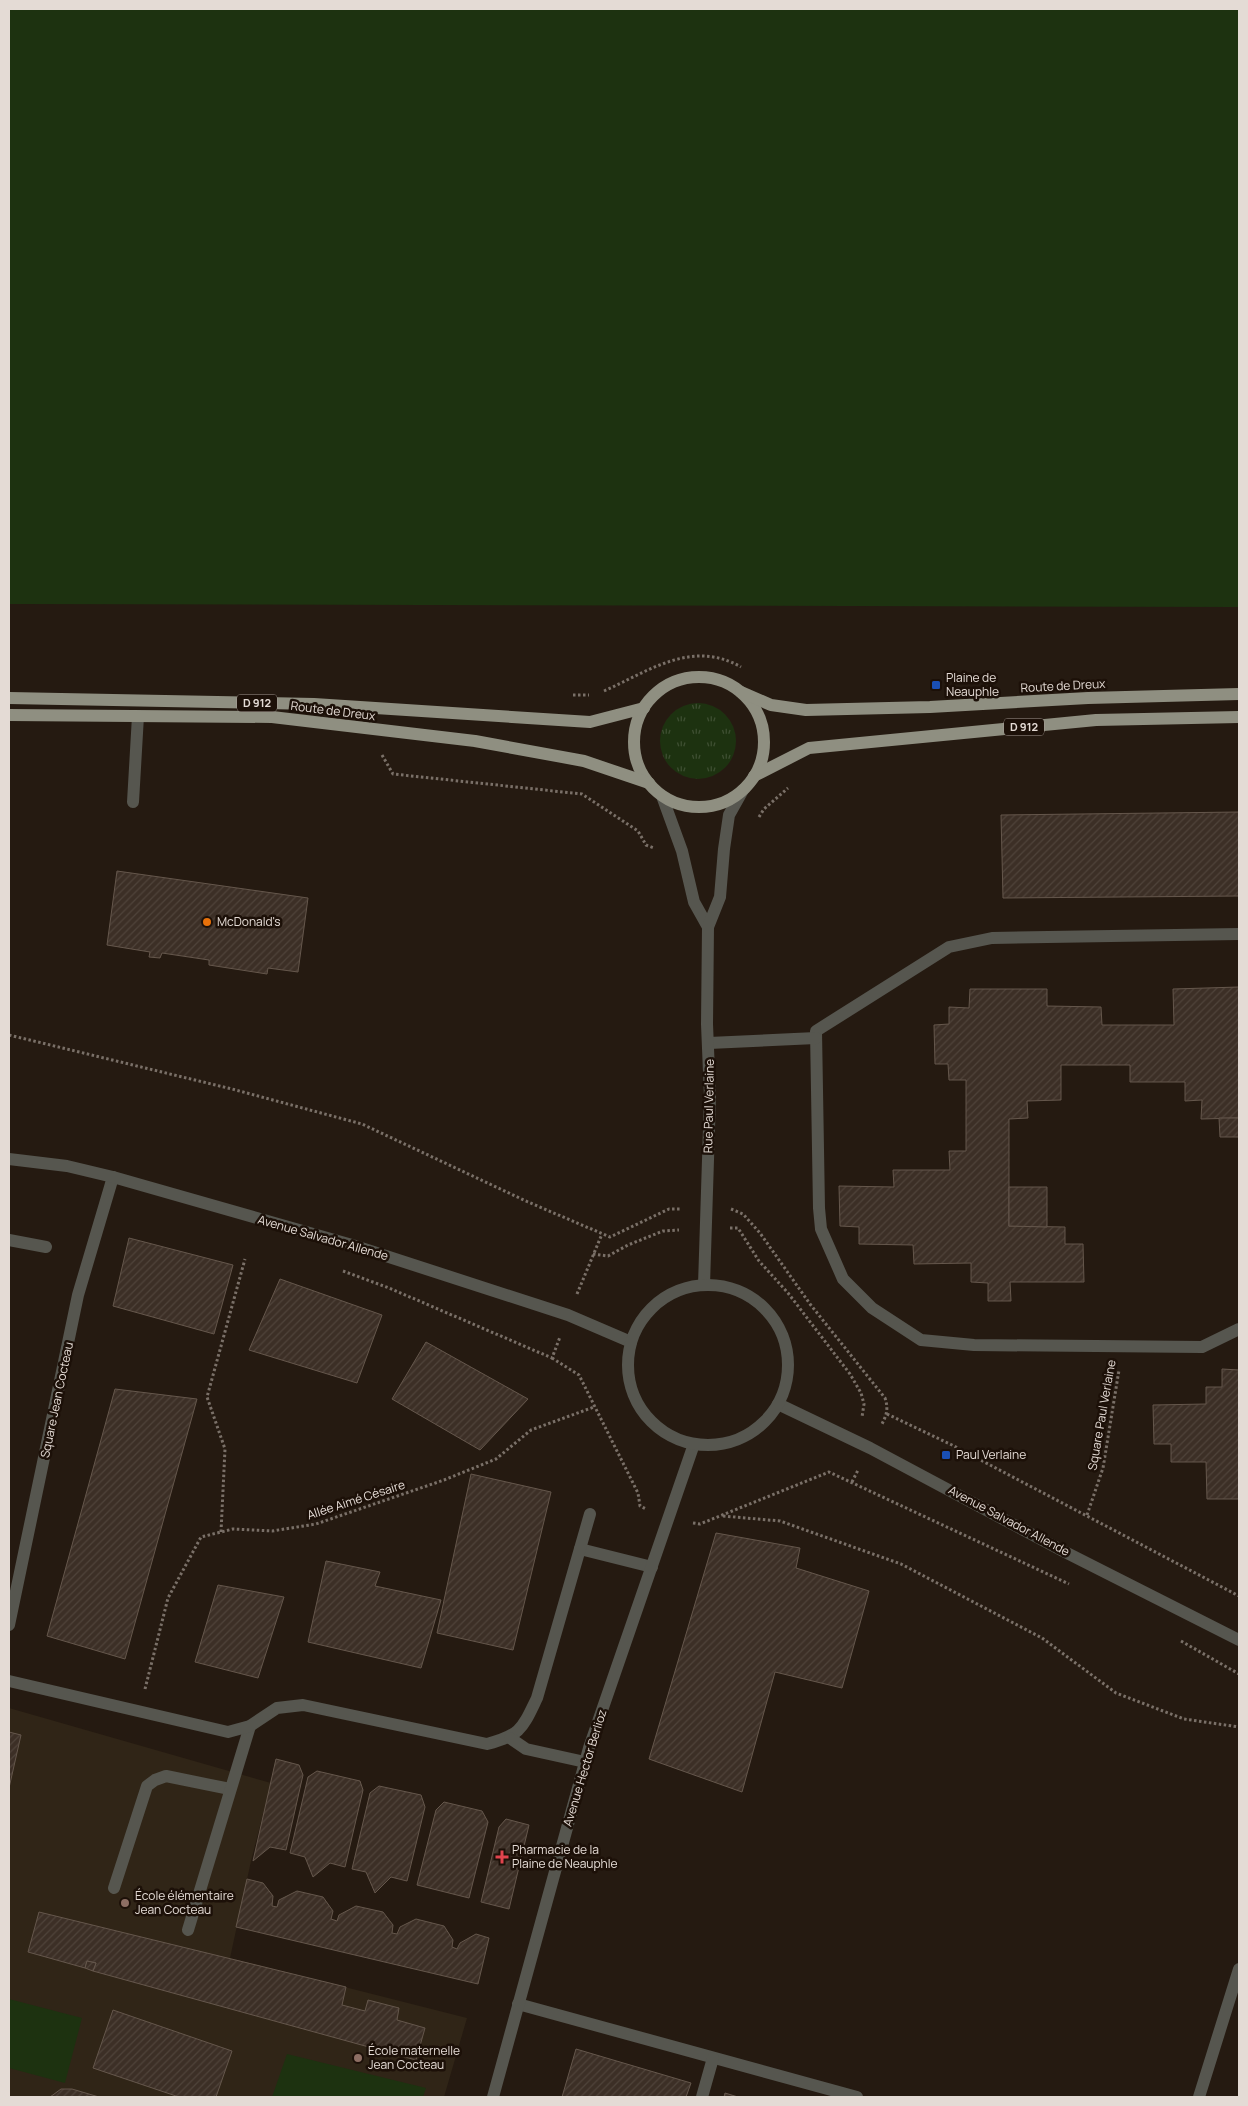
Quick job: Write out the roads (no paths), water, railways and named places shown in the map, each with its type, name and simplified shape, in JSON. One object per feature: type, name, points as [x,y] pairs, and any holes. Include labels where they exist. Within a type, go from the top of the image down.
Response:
[{"type":"main road","points":[[708,677],[726,682],[742,692],[754,706],[762,723],[764,741],[762,760],[754,776],[743,790],[728,800],[704,807],[678,803],[662,796],[649,783],[640,770],[635,754],[635,730],[644,708],[656,694],[671,683],[689,678],[708,677]]},
{"type":"main road","name":"Route de Dreux","points":[[742,692],[771,705],[806,710],[930,707],[1088,698],[1239,694]]},
{"type":"main road","name":"Route de Dreux","points":[[9,698],[314,704],[590,722],[644,708]]},
{"type":"main road","name":"Route de Dreux","points":[[9,715],[272,717],[475,741],[584,761],[649,783]]},
{"type":"main road","name":"D 912","points":[[754,776],[808,748],[1096,720],[1239,717]]},
{"type":"street","points":[[133,802],[138,716]]},
{"type":"street","name":"Rue Paul Verlaine","points":[[704,1285],[710,1097],[707,1024],[708,927],[720,897],[729,816],[743,790]]},
{"type":"street","name":"Rue Paul Verlaine","points":[[662,796],[682,851],[694,902],[708,927]]},
{"type":"street","points":[[1239,934],[992,938],[949,947],[816,1031],[821,1229],[843,1279],[872,1308],[921,1340],[974,1345],[1202,1348],[1239,1329]]},
{"type":"street","points":[[709,1043],[816,1038]]},
{"type":"street","name":"Avenue Salvador Allende","points":[[9,1159],[67,1166],[112,1177],[352,1245],[568,1315],[631,1342]]},
{"type":"street","name":"Square Jean Cocteau","points":[[9,1625],[78,1295],[112,1177]]},
{"type":"street","points":[[9,1240],[46,1247]]},
{"type":"street","points":[[704,1285],[728,1288],[750,1297],[769,1313],[782,1334],[788,1357],[787,1381],[778,1404],[763,1424],[742,1437],[719,1444],[694,1444],[672,1437],[654,1424],[639,1407],[630,1387],[629,1379],[628,1364],[631,1342],[639,1324],[651,1309],[666,1297],[684,1288],[704,1285]]},
{"type":"street","name":"Avenue Salvador Allende","points":[[778,1404],[858,1442],[1128,1585],[1239,1640]]},
{"type":"street","name":"Avenue Hector Berlioz","points":[[493,2097],[585,1762],[694,1444]]},
{"type":"street","points":[[9,1681],[228,1732],[250,1726],[277,1708],[303,1705],[487,1744],[510,1738],[525,1724],[537,1698],[590,1514]]},
{"type":"street","points":[[580,1549],[652,1567]]},
{"type":"street","points":[[188,1930],[250,1726]]},
{"type":"street","points":[[510,1738],[526,1749],[585,1762]]},
{"type":"street","points":[[114,1888],[147,1786],[155,1780],[166,1776],[230,1789]]},
{"type":"street","points":[[1199,2097],[1239,1968]]},
{"type":"street","points":[[518,2004],[856,2097]]},
{"type":"street","points":[[702,2097],[714,2058]]},
{"type":"place","name":"Plaine de Neauphle","points":[[936,685]]},
{"type":"place","name":"McDonald's","points":[[207,922]]},
{"type":"place","name":"Paul Verlaine","points":[[946,1455]]},
{"type":"place","name":"Pharmacie de la Plaine de Neauphle","points":[[502,1857]]},
{"type":"place","name":"École élémentaire Jean Cocteau","points":[[125,1903]]},
{"type":"place","name":"École maternelle Jean Cocteau","points":[[358,2058]]}]
